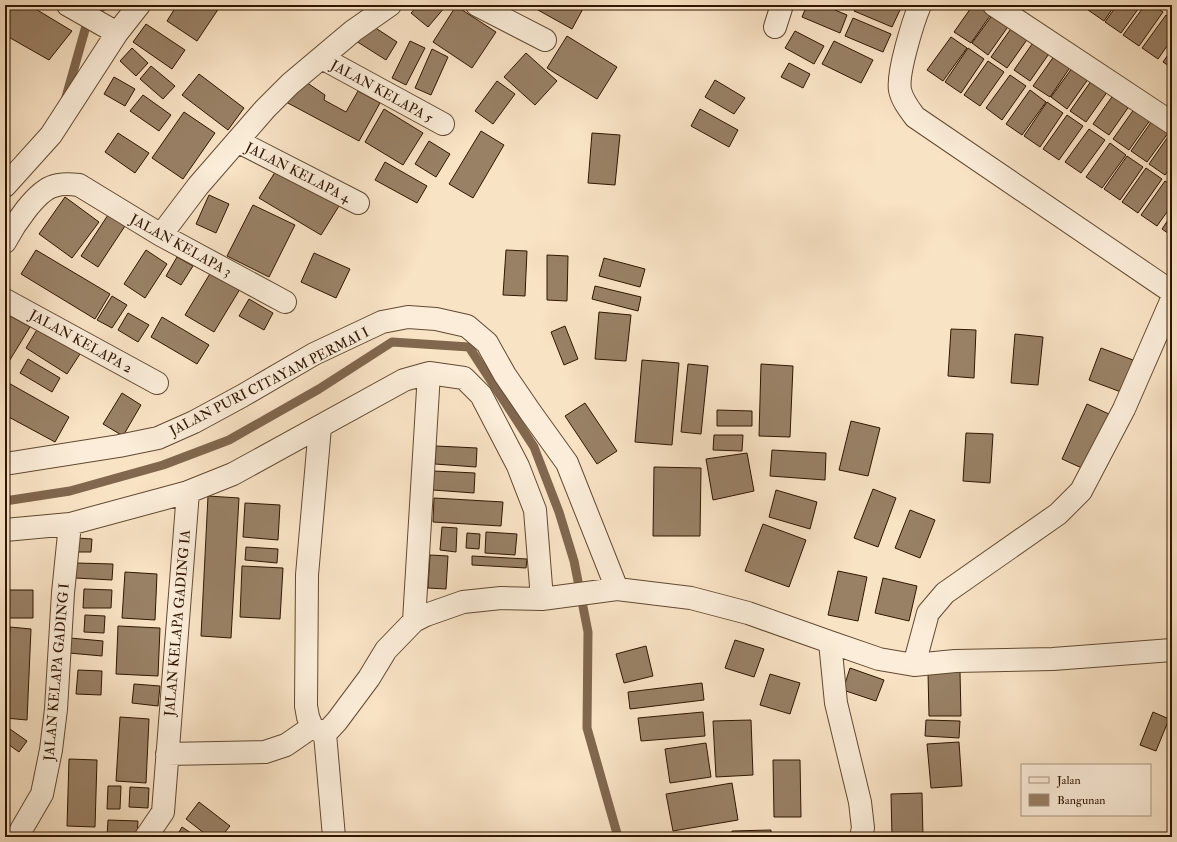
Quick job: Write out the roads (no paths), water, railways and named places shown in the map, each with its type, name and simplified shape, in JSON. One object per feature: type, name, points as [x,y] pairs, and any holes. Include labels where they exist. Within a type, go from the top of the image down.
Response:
[{"type":"street","points":[[68,5],[109,29]]},
{"type":"street","points":[[5,186],[51,135],[109,29],[139,5]]},
{"type":"street","points":[[161,235],[198,186],[237,140],[275,99],[290,84],[353,31],[390,5]]},
{"type":"street","points":[[477,5],[545,40]]},
{"type":"street","points":[[775,26],[782,5]]},
{"type":"street","points":[[920,5],[901,71],[900,90],[906,106],[915,117],[1172,292]]},
{"type":"street","points":[[994,5],[1172,123]]},
{"type":"street","name":"JALAN KELAPA 5","points":[[322,58],[443,124]]},
{"type":"street","name":"JALAN KELAPA 4","points":[[237,140],[358,203]]},
{"type":"street","name":"JALAN KELAPA 3","points":[[5,242],[33,201],[42,192],[54,186],[65,184],[79,185],[161,235],[284,302]]},
{"type":"street","points":[[914,665],[928,613],[945,593],[1058,514],[1081,491],[1124,409],[1172,299]]},
{"type":"street","name":"JALAN KELAPA 2","points":[[5,300],[157,383]]},
{"type":"street","name":"JALAN PURI CITAYAM PERMAI I","points":[[5,464],[119,446],[158,438],[194,422],[314,354],[382,322],[408,317],[436,318],[467,326],[487,343],[505,375],[567,463],[610,590]]},
{"type":"street","points":[[414,621],[430,373]]},
{"type":"street","points":[[5,530],[70,524],[188,492],[233,474],[404,380],[430,373],[464,378],[481,395],[518,466],[535,510],[542,599]]},
{"type":"street","points":[[320,427],[307,575],[306,706],[308,717],[318,730],[334,837]]},
{"type":"street","name":"JALAN KELAPA GADING IA","points":[[146,837],[162,812],[188,492]]},
{"type":"street","name":"JALAN KELAPA GADING I","points":[[17,837],[42,794],[52,750],[63,593],[70,524]]},
{"type":"street","points":[[167,754],[265,752],[286,745],[337,721],[369,678],[386,650],[414,621],[426,615],[463,602],[501,598],[542,599],[610,590],[691,598],[748,613],[879,658],[914,665],[955,662],[1053,659],[1172,650]]},
{"type":"street","points":[[830,642],[836,703],[860,802],[863,828],[861,837]]},
{"type":"waterway","points":[[66,97],[88,19],[104,5]]},
{"type":"waterway","points":[[5,501],[70,491],[163,465],[229,440],[319,389],[392,342],[469,347],[534,447],[559,512],[574,561],[588,632],[587,728],[618,837]]}]
